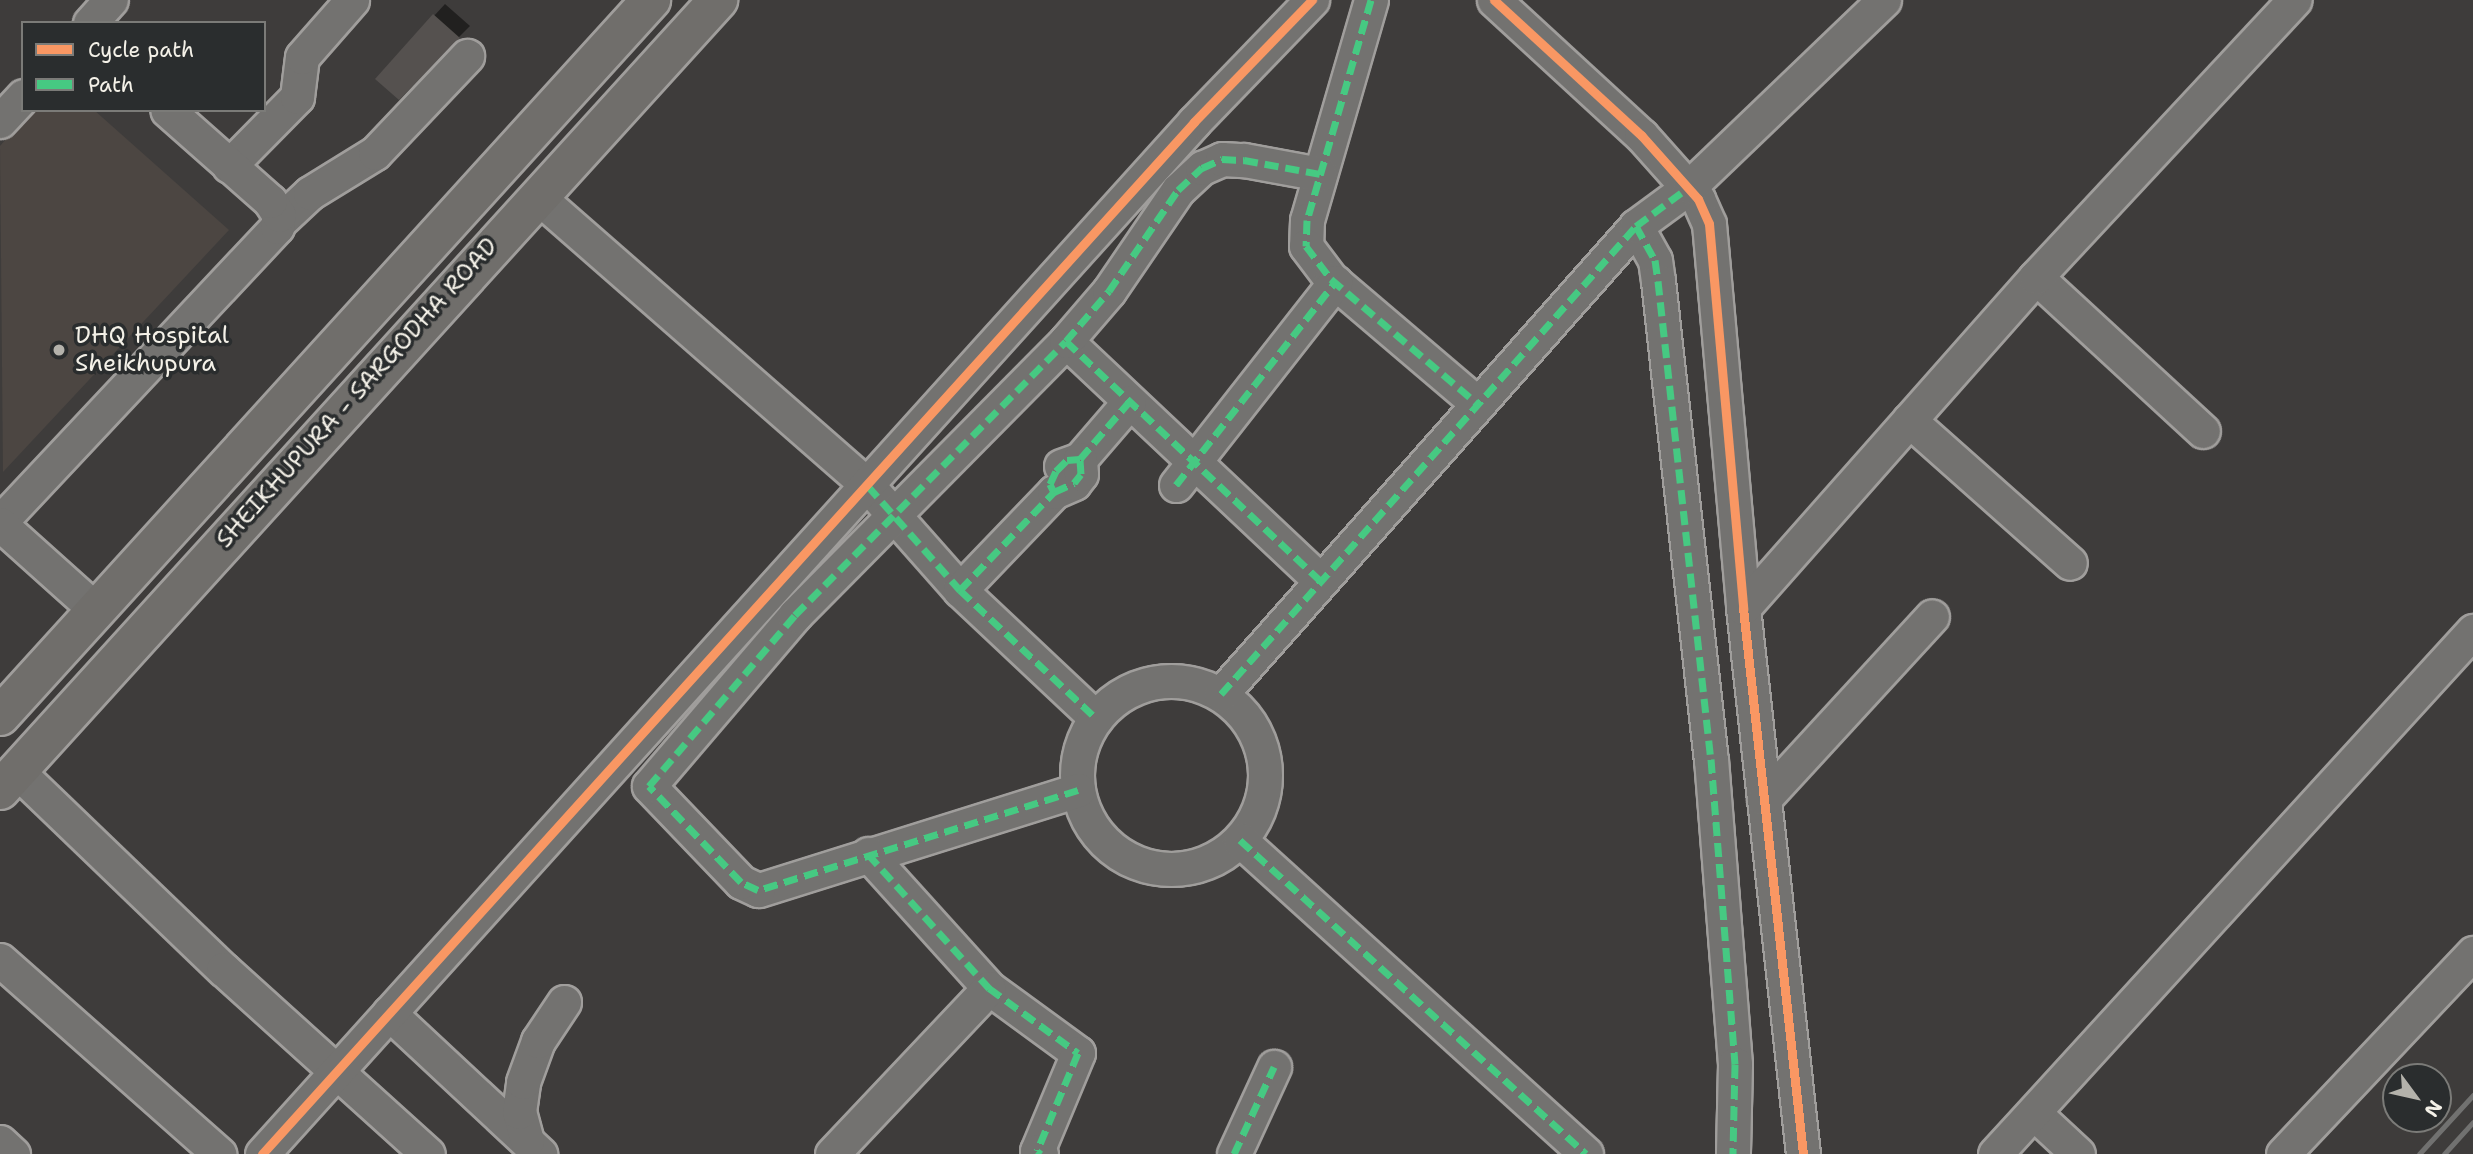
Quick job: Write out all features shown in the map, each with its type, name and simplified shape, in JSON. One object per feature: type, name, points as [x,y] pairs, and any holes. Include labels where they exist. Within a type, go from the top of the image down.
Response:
[{"type":"highway","name":"SHEIKHUPURA - SARGODHA ROAD","points":[[0,716],[651,0]]},
{"type":"highway","name":"SHEIKHUPURA - SARGODHA ROAD","points":[[9,780],[423,321],[718,0]]},
{"type":"highway","points":[[389,289],[423,321]]},
{"type":"street","points":[[92,21],[111,0]]},
{"type":"street","points":[[229,166],[297,97],[302,57],[352,0]]},
{"type":"street","points":[[262,1154],[1194,122],[1312,0]]},
{"type":"street","points":[[1371,0],[1307,220],[1306,246],[1335,282],[1478,404]]},
{"type":"street","points":[[1494,0],[1641,135],[1689,187],[1703,209],[1713,242],[1743,608],[1802,1154]]},
{"type":"street","points":[[1221,694],[1636,226],[1689,187],[1884,0]]},
{"type":"street","points":[[1743,608],[2036,277],[2294,0]]},
{"type":"street","points":[[97,611],[0,523],[241,268],[279,222],[310,193],[375,153],[467,56]]},
{"type":"street","points":[[0,121],[21,98]]},
{"type":"street","points":[[169,112],[270,201],[279,222]]},
{"type":"street","points":[[1079,790],[763,889],[750,888],[649,786],[795,615],[893,519],[1066,341],[1109,291],[1178,190],[1202,168],[1222,159],[1244,160],[1320,174]]},
{"type":"street","points":[[537,196],[868,486],[893,519],[960,590],[1096,719]]},
{"type":"street","points":[[1636,226],[1655,260],[1658,281],[1711,760],[1735,1064],[1733,1154]]},
{"type":"street","points":[[2036,277],[2203,431]]},
{"type":"street","points":[[1185,473],[1335,282]]},
{"type":"street","points":[[1066,341],[1129,402],[1185,473],[1321,581]]},
{"type":"street","points":[[960,590],[1054,492],[1064,491],[1074,483],[1081,474],[1080,459],[1129,402]]},
{"type":"street","points":[[1909,420],[2070,563]]},
{"type":"street","points":[[1764,799],[1932,615]]},
{"type":"street","points":[[1994,1154],[2473,631]]},
{"type":"street","points":[[1150,683],[1193,683],[1221,694],[1247,718],[1265,758],[1262,802],[1240,840],[1203,864],[1171,869],[1139,864],[1102,840],[1089,823],[1079,790],[1078,759],[1096,719],[1129,690],[1150,683]]},
{"type":"street","points":[[9,780],[428,1154]]},
{"type":"street","points":[[1240,840],[1586,1154]]},
{"type":"street","points":[[868,854],[989,988],[1078,1053],[1037,1151],[1041,1154]]},
{"type":"street","points":[[2283,1154],[2473,953]]},
{"type":"street","points":[[0,960],[219,1154]]},
{"type":"street","points":[[832,1154],[989,988]]},
{"type":"street","points":[[533,1148],[519,1112],[523,1082],[538,1041],[564,1002]]},
{"type":"street","points":[[389,1013],[533,1148]]},
{"type":"street","points":[[1234,1154],[1274,1067]]},
{"type":"street","points":[[2034,1113],[2078,1154]]},
{"type":"street","points":[[0,1142],[13,1154]]},
{"type":"shaded area","name":"DHQ Hospital Sheikhupura","points":[[29,112],[96,112],[229,230],[3,472],[0,146]]},
{"type":"building","points":[[433,14],[460,38],[399,100],[375,79]]},
{"type":"railway","points":[[2419,1154],[2473,1095]]},
{"type":"railway","points":[[2444,1154],[2473,1122]]},
{"type":"marked path","points":[[1371,0],[1307,220],[1306,246],[1331,279],[1478,404]]},
{"type":"marked path","points":[[1078,790],[758,890],[741,882],[649,786],[795,615],[1066,341],[1109,291],[1178,190],[1202,168],[1222,159],[1244,160],[1320,174]]},
{"type":"marked path","points":[[1221,694],[1636,226],[1689,187]]},
{"type":"marked path","points":[[1636,226],[1655,260],[1658,281],[1711,759],[1735,1064],[1733,1154]]},
{"type":"marked path","points":[[1176,485],[1335,282]]},
{"type":"marked path","points":[[1066,341],[1321,581]]},
{"type":"marked path","points":[[1054,492],[1050,484],[1056,471],[1067,460],[1080,459],[1129,402]]},
{"type":"marked path","points":[[960,590],[1054,492],[1074,483],[1081,474],[1080,459]]},
{"type":"marked path","points":[[868,486],[960,590],[1096,718]]},
{"type":"marked path","points":[[1240,840],[1586,1154]]},
{"type":"marked path","points":[[868,854],[989,988],[1078,1053],[1037,1151],[1041,1154]]},
{"type":"marked path","points":[[1234,1154],[1274,1067]]},
{"type":"cycle path","points":[[262,1154],[1194,122],[1312,0]]},
{"type":"cycle path","points":[[1494,0],[1641,135],[1698,199],[1709,224],[1743,608],[1803,1154]]},
{"type":"place","name":"DHQ Hospital Sheikhupura","points":[[59,350]]}]
